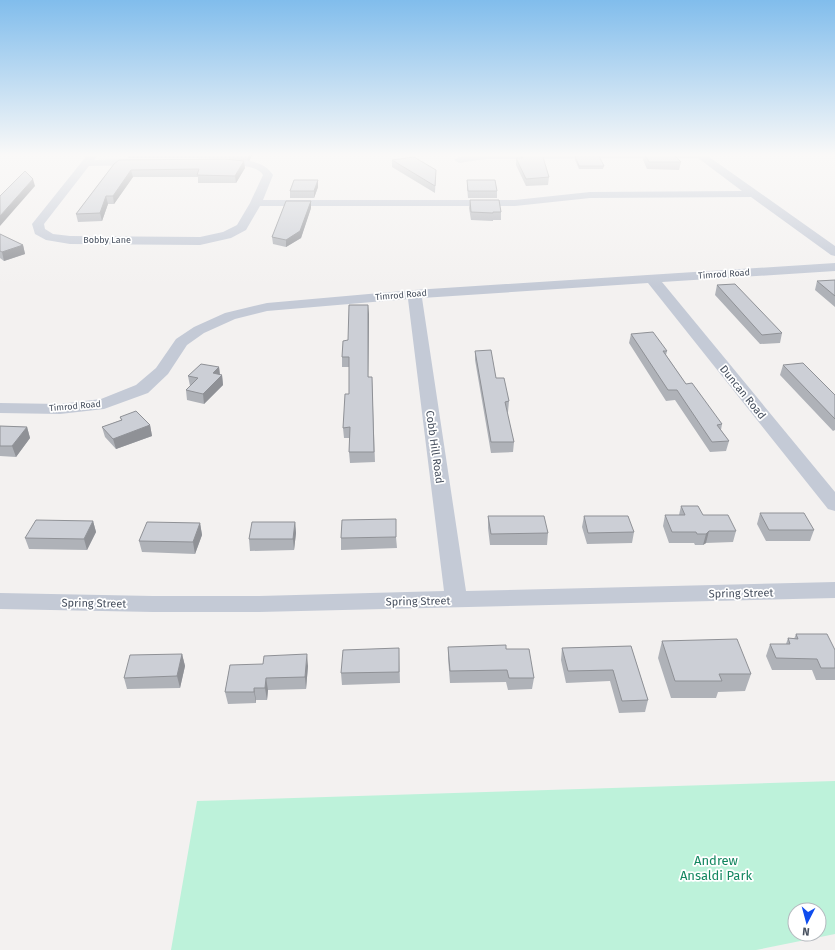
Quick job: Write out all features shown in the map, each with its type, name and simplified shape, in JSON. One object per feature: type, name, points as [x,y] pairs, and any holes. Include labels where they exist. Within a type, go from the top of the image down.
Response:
[{"type":"street","name":"Bobby Lane","points":[[58,198],[38,224],[39,231],[50,237],[70,240],[200,241],[227,235],[242,227],[256,203]]},
{"type":"street","points":[[258,198],[256,203],[515,203],[559,198]]},
{"type":"street","points":[[760,198],[835,252]]},
{"type":"street","name":"Timrod Road","points":[[0,408],[60,409],[104,404],[142,389],[162,371],[181,342],[199,330],[230,316],[267,307],[414,294],[835,267]]},
{"type":"street","name":"Duncan Road","points":[[652,279],[835,505]]},
{"type":"street","name":"Cobb Hill Road","points":[[414,294],[456,600]]},
{"type":"street","name":"Spring Street","points":[[0,601],[153,604],[259,604],[835,590]]},
{"type":"green space","name":"Andrew Ansaldi Park","points":[[835,781],[835,934],[827,936],[827,902],[787,902],[787,942],[796,942],[756,950],[171,950],[197,801]]},
{"type":"building","points":[[0,198],[16,198],[0,216]]},
{"type":"building","points":[[88,198],[105,198],[100,213],[76,214]]},
{"type":"building","points":[[470,200],[499,200],[501,212],[471,212]]},
{"type":"building","points":[[286,201],[311,201],[300,231],[286,240],[272,237]]},
{"type":"building","points":[[0,234],[23,245],[2,252],[0,251]]},
{"type":"building","points":[[835,280],[835,296],[817,281]]},
{"type":"building","points":[[735,284],[782,333],[762,335],[717,285]]},
{"type":"building","points":[[349,305],[368,305],[368,377],[372,377],[374,452],[349,452],[350,427],[343,428],[345,394],[349,394],[349,357],[342,357],[343,341],[348,340]]},
{"type":"building","points":[[653,332],[667,351],[663,351],[686,384],[692,383],[722,424],[717,425],[729,441],[712,442],[677,390],[668,390],[631,334]]},
{"type":"building","points":[[491,350],[496,378],[504,378],[509,401],[505,402],[514,442],[491,442],[475,351]]},
{"type":"building","points":[[803,363],[835,395],[835,419],[783,365]]},
{"type":"building","points":[[201,364],[219,367],[213,373],[222,375],[203,394],[186,390],[198,378],[188,376]]},
{"type":"building","points":[[136,411],[150,425],[113,439],[102,427],[122,420],[120,417]]},
{"type":"building","points":[[0,426],[27,427],[12,446],[0,446]]},
{"type":"building","points":[[681,506],[698,506],[703,515],[728,515],[736,531],[709,531],[706,534],[697,534],[696,532],[672,532],[665,515],[685,515]]},
{"type":"building","points":[[760,513],[804,513],[814,530],[769,530]]},
{"type":"building","points":[[488,516],[544,516],[548,533],[491,534]]},
{"type":"building","points":[[584,516],[628,516],[634,532],[588,533]]},
{"type":"building","points":[[396,519],[396,537],[341,538],[342,520]]},
{"type":"building","points":[[36,520],[93,521],[84,539],[25,538]]},
{"type":"building","points":[[147,522],[200,523],[193,542],[139,541]]},
{"type":"building","points":[[252,522],[295,522],[293,539],[249,539]]},
{"type":"building","points":[[796,634],[827,634],[835,650],[835,668],[821,668],[817,659],[776,658],[770,644],[790,644],[788,638],[798,639]]},
{"type":"building","points":[[737,639],[751,674],[719,674],[722,681],[675,681],[662,641]]},
{"type":"building","points":[[506,645],[506,649],[529,649],[534,678],[509,678],[507,670],[450,671],[448,647]]},
{"type":"building","points":[[631,646],[648,700],[622,701],[613,670],[568,671],[562,648]]},
{"type":"building","points":[[399,648],[399,672],[341,673],[343,650]]},
{"type":"building","points":[[182,654],[177,676],[124,678],[130,655]]},
{"type":"building","points":[[307,654],[305,677],[266,678],[265,688],[254,688],[254,692],[225,692],[230,665],[263,664],[264,656]]}]
